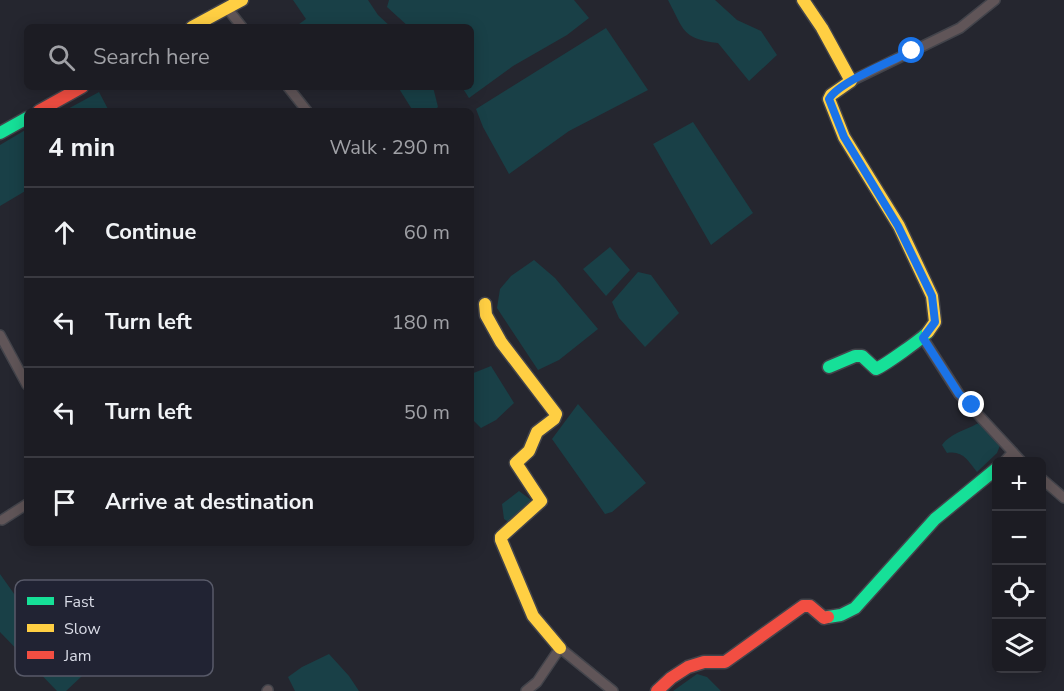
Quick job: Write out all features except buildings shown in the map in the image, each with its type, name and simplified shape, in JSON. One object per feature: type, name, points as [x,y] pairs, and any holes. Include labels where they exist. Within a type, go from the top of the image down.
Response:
[{"type":"street","points":[[198,24],[242,0]]},
{"type":"street","points":[[802,0],[822,28],[851,81]]},
{"type":"street","points":[[829,367],[855,356],[862,356],[876,369],[915,341],[923,338],[935,322],[932,296],[898,226],[844,137],[829,99],[831,95],[851,81],[960,28],[995,0]]},
{"type":"street","points":[[228,8],[240,24]]},
{"type":"street","points":[[44,108],[77,90]]},
{"type":"street","points":[[290,90],[305,108]]},
{"type":"street","points":[[0,134],[24,120]]},
{"type":"street","points":[[485,304],[487,316],[495,334],[554,409],[555,414],[554,419],[537,432],[529,451],[516,463],[541,501],[501,537],[501,540],[533,616],[560,648],[613,691]]},
{"type":"street","points":[[0,335],[24,379]]},
{"type":"street","points":[[923,338],[959,394],[1018,457]]},
{"type":"street","points":[[1008,457],[1013,452]]},
{"type":"street","points":[[657,691],[670,678],[690,666],[705,662],[716,664],[725,662],[803,606],[810,606],[824,618],[842,615],[855,608],[935,519],[992,472]]},
{"type":"street","points":[[1046,484],[1064,498]]},
{"type":"street","points":[[2,520],[24,506]]},
{"type":"street","points":[[526,691],[537,682],[560,648]]},
{"type":"water","points":[[293,0],[368,0],[378,15],[388,24],[299,24],[306,19]]},
{"type":"water","points":[[389,0],[574,0],[589,18],[567,35],[513,66],[469,98],[464,90],[474,90],[474,24],[406,24],[387,7]]},
{"type":"water","points":[[668,0],[715,0],[737,20],[761,31],[777,55],[749,81],[718,43],[697,39],[681,26]]},
{"type":"water","points":[[606,28],[648,90],[569,131],[509,174],[483,127],[476,109]]},
{"type":"water","points":[[400,90],[434,90],[437,108],[411,108]]},
{"type":"water","points":[[99,92],[107,108],[70,108]]},
{"type":"water","points":[[693,122],[753,213],[711,245],[653,144]]},
{"type":"water","points":[[24,131],[24,192],[0,206],[0,145]]},
{"type":"water","points":[[610,247],[630,270],[606,296],[583,269]]},
{"type":"water","points":[[534,260],[555,278],[598,329],[559,360],[538,370],[497,308],[500,289],[511,276]]},
{"type":"water","points":[[638,272],[651,275],[679,313],[645,347],[619,318],[612,302]]},
{"type":"water","points":[[491,366],[514,403],[496,420],[481,428],[474,421],[474,373]]},
{"type":"water","points":[[578,404],[646,483],[612,512],[605,514],[552,439]]},
{"type":"water","points":[[983,420],[1001,443],[997,453],[977,472],[965,457],[957,453],[947,453],[942,445],[951,437]]},
{"type":"water","points":[[519,491],[531,500],[510,523],[504,519],[502,504]]},
{"type":"water","points":[[0,574],[15,595],[15,648],[0,632]]},
{"type":"water","points":[[329,654],[359,691],[295,691],[288,677],[302,667]]},
{"type":"water","points":[[697,674],[707,677],[721,691],[673,691]]},
{"type":"water","points":[[43,676],[82,676],[66,691],[57,691]]},
{"type":"traffic: fast","points":[[0,133],[24,120]]},
{"type":"traffic: fast","points":[[829,367],[855,356],[862,356],[876,369],[928,332]]},
{"type":"traffic: fast","points":[[828,617],[841,615],[855,608],[935,519],[992,472]]},
{"type":"traffic: slow","points":[[198,24],[242,0]]},
{"type":"traffic: slow","points":[[803,0],[822,28],[851,81],[831,95],[829,99],[844,137],[899,226],[932,296],[935,322],[928,332]]},
{"type":"traffic: slow","points":[[485,304],[486,315],[501,342],[556,414],[554,419],[537,432],[529,451],[516,463],[541,501],[501,537],[501,540],[533,616],[560,648]]},
{"type":"traffic: jam","points":[[44,108],[77,90]]},
{"type":"traffic: jam","points":[[657,691],[688,667],[704,662],[725,662],[803,606],[810,606],[824,618],[828,617]]},
{"type":"route","points":[[912,51],[844,85],[829,99],[844,137],[898,226],[932,296],[935,322],[923,338],[959,394],[972,405]]}]
